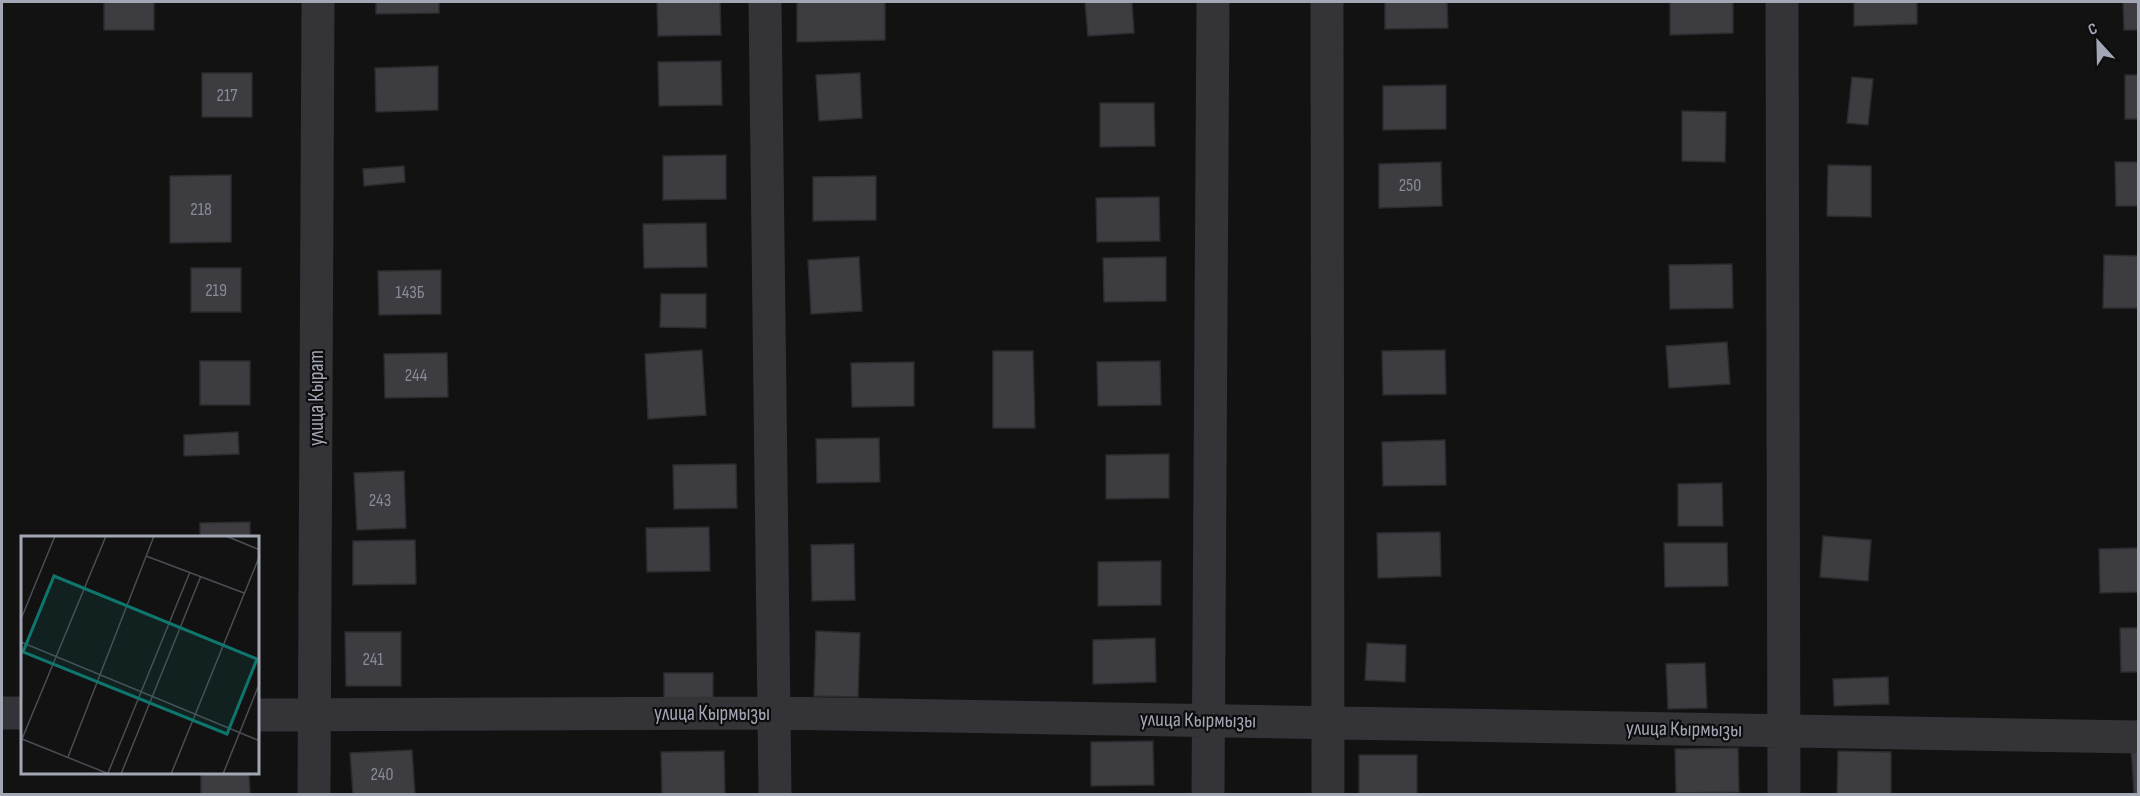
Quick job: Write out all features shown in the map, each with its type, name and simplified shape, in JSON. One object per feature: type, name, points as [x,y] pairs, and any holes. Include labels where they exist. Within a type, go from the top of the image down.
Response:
[{"type":"street","name":"улица Кырат","points":[[314,795],[318,2]]},
{"type":"street","points":[[765,2],[775,795]]},
{"type":"street","points":[[1208,795],[1213,2]]},
{"type":"street","points":[[1327,2],[1328,795]]},
{"type":"street","points":[[1782,2],[1784,795]]},
{"type":"street","points":[[2,712],[21,713]]},
{"type":"street","name":"улица Кырмызы","points":[[260,715],[775,713],[2139,737]]},
{"type":"building","points":[[104,2],[154,2],[154,30],[104,30]]},
{"type":"building","points":[[376,2],[439,2],[439,13],[376,14]]},
{"type":"building","points":[[657,2],[720,2],[721,35],[658,36]]},
{"type":"building","points":[[797,2],[885,2],[885,40],[797,42]]},
{"type":"building","points":[[1085,2],[1132,2],[1134,33],[1088,36]]},
{"type":"building","points":[[1385,2],[1447,2],[1448,28],[1385,29]]},
{"type":"building","points":[[1670,2],[1733,2],[1733,33],[1670,35]]},
{"type":"building","points":[[1854,2],[1917,2],[1917,24],[1854,26]]},
{"type":"building","points":[[2123,2],[2138,2],[2138,30],[2124,30]]},
{"type":"building","points":[[721,61],[722,105],[659,106],[658,62]]},
{"type":"building","points":[[438,66],[438,110],[376,112],[375,68]]},
{"type":"building","points":[[202,73],[252,73],[252,117],[202,117]]},
{"type":"building","points":[[860,73],[862,118],[819,121],[816,75]]},
{"type":"building","points":[[2125,75],[2138,75],[2138,119],[2125,119]]},
{"type":"building","points":[[1852,77],[1873,79],[1868,125],[1847,123]]},
{"type":"building","points":[[1446,85],[1446,129],[1383,130],[1383,86]]},
{"type":"building","points":[[1100,103],[1154,103],[1155,146],[1100,147]]},
{"type":"building","points":[[1682,111],[1726,112],[1725,162],[1682,161]]},
{"type":"building","points":[[726,155],[726,199],[663,200],[663,156]]},
{"type":"building","points":[[1441,162],[1442,206],[1379,208],[1379,164]]},
{"type":"building","points":[[2115,162],[2138,162],[2138,206],[2116,206]]},
{"type":"building","points":[[1828,165],[1871,166],[1871,217],[1827,216]]},
{"type":"building","points":[[404,166],[405,182],[364,186],[363,169]]},
{"type":"building","points":[[231,175],[231,242],[170,243],[170,176]]},
{"type":"building","points":[[876,176],[876,220],[813,221],[813,177]]},
{"type":"building","points":[[1159,197],[1160,241],[1097,242],[1096,198]]},
{"type":"building","points":[[706,223],[707,267],[644,268],[643,224]]},
{"type":"building","points":[[2104,255],[2138,256],[2138,308],[2103,308]]},
{"type":"building","points":[[859,257],[862,311],[811,314],[808,260]]},
{"type":"building","points":[[1166,257],[1166,301],[1104,302],[1103,258]]},
{"type":"building","points":[[1732,264],[1733,308],[1670,309],[1669,265]]},
{"type":"building","points":[[191,268],[241,268],[241,312],[191,312]]},
{"type":"building","points":[[441,270],[441,314],[379,315],[378,271]]},
{"type":"building","points":[[661,294],[706,294],[706,328],[660,327]]},
{"type":"building","points":[[1727,342],[1730,384],[1669,388],[1666,346]]},
{"type":"building","points":[[702,350],[706,415],[648,419],[645,354]]},
{"type":"building","points":[[1445,350],[1446,394],[1383,395],[1382,351]]},
{"type":"building","points":[[993,351],[1033,351],[1035,428],[993,428]]},
{"type":"building","points":[[447,353],[448,397],[385,398],[384,354]]},
{"type":"building","points":[[200,361],[250,361],[250,405],[200,405]]},
{"type":"building","points":[[1160,361],[1161,405],[1098,406],[1097,362]]},
{"type":"building","points":[[914,362],[914,406],[852,407],[851,363]]},
{"type":"building","points":[[238,432],[239,454],[184,456],[184,435]]},
{"type":"building","points":[[879,438],[880,482],[817,483],[816,439]]},
{"type":"building","points":[[1445,440],[1446,485],[1383,486],[1382,442]]},
{"type":"building","points":[[1169,454],[1169,498],[1106,499],[1106,455]]},
{"type":"building","points":[[736,464],[737,508],[674,509],[673,465]]},
{"type":"building","points":[[404,471],[406,528],[357,530],[354,473]]},
{"type":"building","points":[[1722,483],[1723,526],[1678,526],[1678,484]]},
{"type":"building","points":[[250,522],[250,536],[200,536],[200,523]]},
{"type":"building","points":[[709,527],[710,571],[647,572],[646,528]]},
{"type":"building","points":[[1440,532],[1441,576],[1378,578],[1377,533]]},
{"type":"building","points":[[1823,536],[1871,540],[1868,581],[1820,577]]},
{"type":"building","points":[[415,540],[416,584],[353,585],[353,541]]},
{"type":"building","points":[[1664,543],[1727,543],[1728,586],[1665,587]]},
{"type":"building","points":[[854,544],[855,600],[812,601],[811,545]]},
{"type":"building","points":[[2138,548],[2138,592],[2100,593],[2099,549]]},
{"type":"building","points":[[1161,561],[1161,605],[1098,606],[1098,562]]},
{"type":"building","points":[[2120,628],[2138,628],[2138,672],[2121,672]]},
{"type":"building","points":[[816,631],[860,633],[858,697],[814,696]]},
{"type":"building","points":[[345,632],[401,632],[401,686],[346,686]]},
{"type":"building","points":[[1155,638],[1156,682],[1093,684],[1093,640]]},
{"type":"building","points":[[1367,643],[1406,645],[1405,682],[1365,680]]},
{"type":"building","points":[[1705,663],[1707,708],[1668,709],[1666,664]]},
{"type":"building","points":[[664,673],[713,673],[713,698],[664,698]]},
{"type":"building","points":[[1888,677],[1889,704],[1834,706],[1833,679]]},
{"type":"building","points":[[1153,741],[1154,785],[1091,786],[1091,742]]},
{"type":"building","points":[[2131,747],[2138,747],[2138,794],[2134,794]]},
{"type":"building","points":[[1738,748],[1739,792],[1676,793],[1675,749]]},
{"type":"building","points":[[412,750],[415,794],[353,794],[350,753]]},
{"type":"building","points":[[724,751],[725,794],[662,794],[661,752]]},
{"type":"building","points":[[1838,751],[1891,752],[1891,794],[1837,794]]},
{"type":"building","points":[[1359,755],[1417,755],[1417,794],[1359,794]]},
{"type":"building","points":[[201,775],[249,775],[250,794],[201,794]]}]
